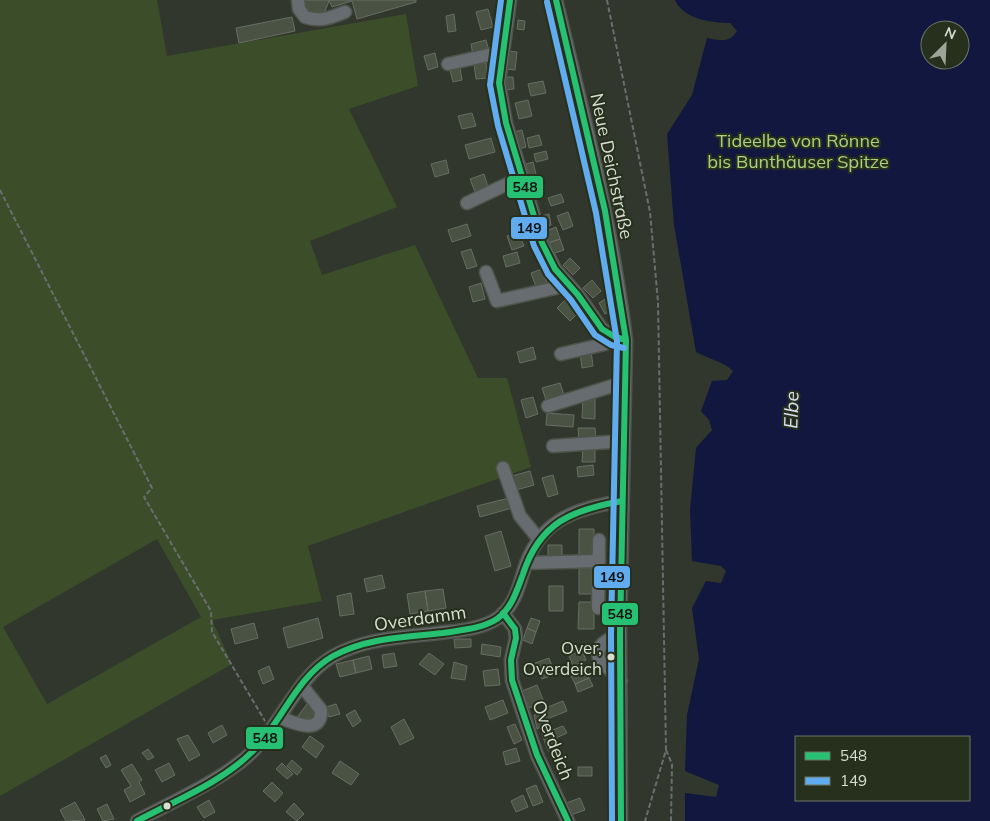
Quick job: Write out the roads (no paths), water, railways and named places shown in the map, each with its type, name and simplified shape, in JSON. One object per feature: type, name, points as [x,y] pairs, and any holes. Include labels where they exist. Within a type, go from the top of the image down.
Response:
[{"type":"street","points":[[298,0],[299,8],[304,17],[314,20],[326,19],[345,12]]},
{"type":"street","points":[[510,0],[499,83],[506,123],[547,256],[602,329],[626,340]]},
{"type":"street","name":"Neue Deichstraße","points":[[556,0],[589,136],[622,301],[626,340],[620,633],[621,821]]},
{"type":"street","points":[[448,64],[502,52]]},
{"type":"street","points":[[467,203],[522,177]]},
{"type":"street","points":[[486,272],[497,301],[569,286]]},
{"type":"street","points":[[561,354],[605,344],[614,336]]},
{"type":"street","points":[[548,406],[625,382]]},
{"type":"street","points":[[553,446],[624,441]]},
{"type":"street","points":[[503,468],[520,516],[538,538]]},
{"type":"street","name":"Overdamm","points":[[137,821],[234,766],[251,753],[272,732],[302,686],[315,670],[330,658],[354,648],[382,641],[476,628],[492,621],[503,613],[516,596],[526,563],[538,538],[548,527],[563,518],[622,501]]},
{"type":"street","points":[[598,608],[599,540]]},
{"type":"street","points":[[526,563],[599,561]]},
{"type":"street","name":"Overdeich","points":[[503,613],[514,629],[516,638],[510,670],[512,680],[537,755],[568,821]]},
{"type":"street","points":[[620,633],[602,643],[598,654],[599,659],[621,681]]},
{"type":"street","points":[[281,718],[294,723],[311,727],[315,726],[321,710],[302,686]]},
{"type":"water","name":"Tideelbe von Rönne bis Bunthäuser Spitze","points":[[675,0],[990,0],[990,821],[685,821],[685,793],[716,797],[719,785],[685,771],[687,715],[699,659],[692,608],[706,581],[721,583],[726,571],[721,566],[692,561],[690,510],[696,448],[712,430],[709,420],[701,411],[712,381],[727,380],[733,371],[725,365],[696,352],[674,225],[667,134],[692,95],[707,38],[727,39],[731,38],[737,31],[730,23],[707,21],[684,12]]},
{"type":"place","name":"Over, Overdeich","points":[[611,657]]},
{"type":"water label","name":"Elbe","points":[[791,410]]}]
